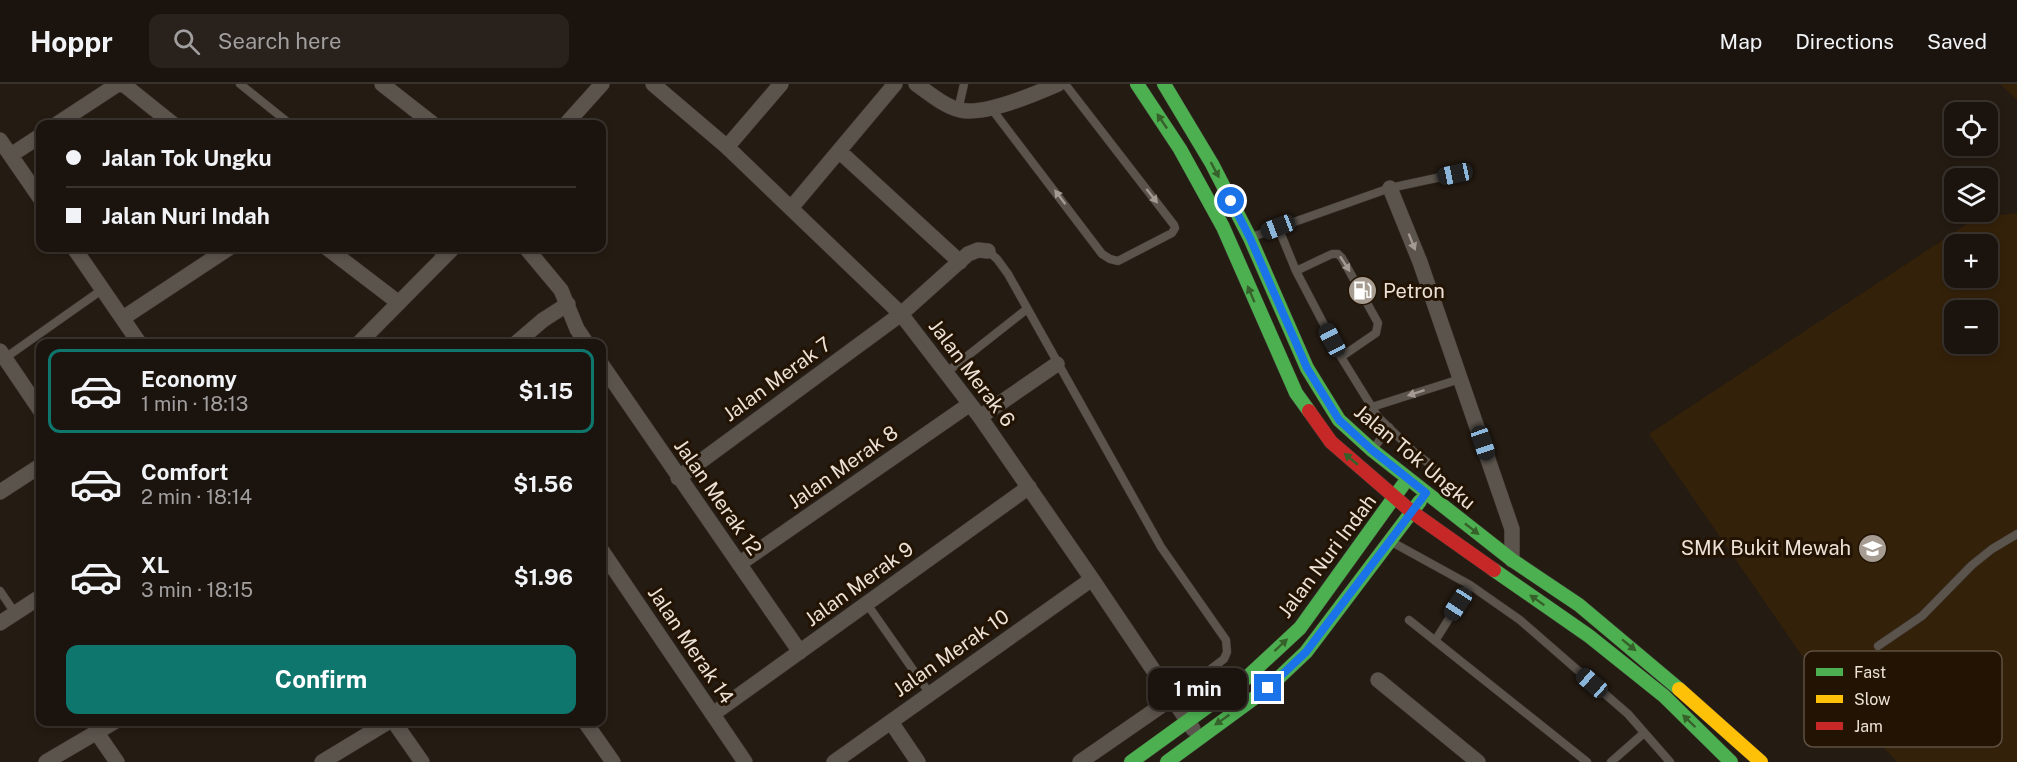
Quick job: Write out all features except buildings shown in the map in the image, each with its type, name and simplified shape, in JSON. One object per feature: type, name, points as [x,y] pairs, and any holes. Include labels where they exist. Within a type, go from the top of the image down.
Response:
[{"type":"main road","name":"Jalan Tok Ungku","points":[[1137,84],[1180,149],[1223,227],[1296,393],[1331,442],[1412,512],[1589,636],[1664,696],[1731,762]]},
{"type":"main road","name":"Jalan Tok Ungku","points":[[1164,84],[1212,164],[1250,238],[1307,368],[1339,420],[1372,450],[1512,560],[1579,605],[1644,657],[1761,762]]},
{"type":"main road","name":"Jalan Nuri Indah","points":[[1131,762],[1243,681],[1299,628],[1408,479]]},
{"type":"main road","name":"Jalan Nuri Indah","points":[[1167,762],[1198,737],[1268,688],[1306,652],[1426,493]]},
{"type":"street","points":[[63,120],[118,84]]},
{"type":"street","points":[[123,84],[168,120]]},
{"type":"street","points":[[382,84],[401,90],[429,120]]},
{"type":"street","points":[[570,120],[602,84]]},
{"type":"street","name":"Jalan Merak 6","points":[[653,84],[727,147],[901,314],[980,417],[1198,737]]},
{"type":"street","points":[[727,147],[781,84]]},
{"type":"street","points":[[790,208],[895,84]]},
{"type":"street","points":[[916,84],[944,103],[958,110],[967,111],[991,108],[1028,97],[1058,84]]},
{"type":"street","points":[[11,155],[36,139]]},
{"type":"street","points":[[0,140],[36,192]]},
{"type":"street","points":[[839,151],[960,262]]},
{"type":"street","points":[[1390,188],[1420,262],[1512,529],[1512,560]]},
{"type":"street","name":"Jalan Merak 7","points":[[678,478],[901,314],[968,254],[978,250],[988,251]]},
{"type":"street","points":[[77,252],[137,339]]},
{"type":"street","points":[[123,318],[223,252]]},
{"type":"street","points":[[332,252],[399,303]]},
{"type":"street","points":[[363,339],[399,303],[442,252]]},
{"type":"street","points":[[529,252],[561,290],[577,329],[584,339]]},
{"type":"street","points":[[520,339],[543,320],[568,304]]},
{"type":"street","points":[[2,357],[36,404]]},
{"type":"street","points":[[980,417],[1057,364]]},
{"type":"street","name":"Jalan Merak 12","points":[[606,371],[800,652]]},
{"type":"street","name":"Jalan Merak 8","points":[[739,564],[970,404]]},
{"type":"street","points":[[0,492],[36,469]]},
{"type":"street","name":"Jalan Merak 9","points":[[713,714],[1029,487]]},
{"type":"street","name":"Jalan Merak 14","points":[[606,557],[746,762]]},
{"type":"street","name":"Jalan Merak 10","points":[[834,762],[1092,579]]},
{"type":"street","points":[[0,623],[36,600]]},
{"type":"street","points":[[1378,680],[1478,762]]},
{"type":"street","points":[[1080,762],[1171,699]]},
{"type":"street","points":[[891,722],[918,762]]},
{"type":"street","points":[[46,762],[108,726]]},
{"type":"street","points":[[322,762],[381,726]]},
{"type":"street","points":[[397,726],[422,762]]},
{"type":"street","points":[[588,726],[614,762]]},
{"type":"street","points":[[97,733],[117,762]]},
{"type":"lane","points":[[240,84],[285,120]]},
{"type":"lane","points":[[958,110],[964,84]]},
{"type":"lane","points":[[991,108],[1102,254],[1118,261],[1172,233],[1175,228],[1173,222],[1065,84]]},
{"type":"lane","points":[[1250,238],[1390,188],[1455,174]]},
{"type":"lane","points":[[1278,227],[1296,271],[1341,357],[1372,407],[1414,452],[1432,466]]},
{"type":"lane","points":[[988,251],[1008,274],[1161,547],[1226,640],[1227,651],[1224,659],[1171,699]]},
{"type":"lane","points":[[1296,271],[1332,254],[1338,254],[1378,323],[1376,333],[1341,357]]},
{"type":"lane","points":[[2,357],[103,290]]},
{"type":"lane","points":[[947,372],[1027,309]]},
{"type":"lane","points":[[1372,407],[1460,379]]},
{"type":"lane","points":[[1372,450],[1389,427]]},
{"type":"lane","points":[[1878,646],[1922,616],[1972,565],[1992,549],[2017,534]]},
{"type":"lane","points":[[1390,541],[1470,585],[1520,620],[1628,714],[1670,762]]},
{"type":"lane","points":[[1435,641],[1470,585]]},
{"type":"lane","points":[[0,591],[15,613]]},
{"type":"lane","points":[[867,604],[930,694]]},
{"type":"lane","points":[[1409,620],[1587,762]]},
{"type":"lane","points":[[1611,762],[1644,732]]},
{"type":"shaded area","points":[[2000,84],[2017,84],[2017,100]]},
{"type":"shaded area","name":"SMK Bukit Mewah","points":[[2017,213],[2017,762],[1897,762],[1883,747],[2002,747],[2002,651],[1804,651],[1804,659],[1649,434],[1944,239],[1944,288],[1998,288],[1998,234],[1952,234],[1970,222],[1998,222],[1998,215]]},
{"type":"traffic: fast","points":[[1137,84],[1180,149],[1223,227],[1296,393],[1309,411]]},
{"type":"traffic: fast","points":[[1164,84],[1212,164],[1250,238],[1307,368],[1339,420],[1372,450],[1512,560],[1579,605],[1679,689]]},
{"type":"traffic: fast","points":[[1131,762],[1243,681],[1300,628],[1403,485]]},
{"type":"traffic: fast","points":[[1167,762],[1268,688],[1306,652],[1420,501]]},
{"type":"traffic: fast","points":[[1494,570],[1589,636],[1664,696],[1731,762]]},
{"type":"traffic: slow","points":[[1679,689],[1761,762]]},
{"type":"traffic: jam","points":[[1309,411],[1331,442],[1412,512],[1494,570]]},
{"type":"place","name":"Petron","points":[[1362,291]]},
{"type":"place","name":"SMK Bukit Mewah","points":[[1872,548]]},
{"type":"route","points":[[1231,201],[1250,238],[1307,368],[1339,420],[1426,493],[1306,652],[1268,688]]}]
